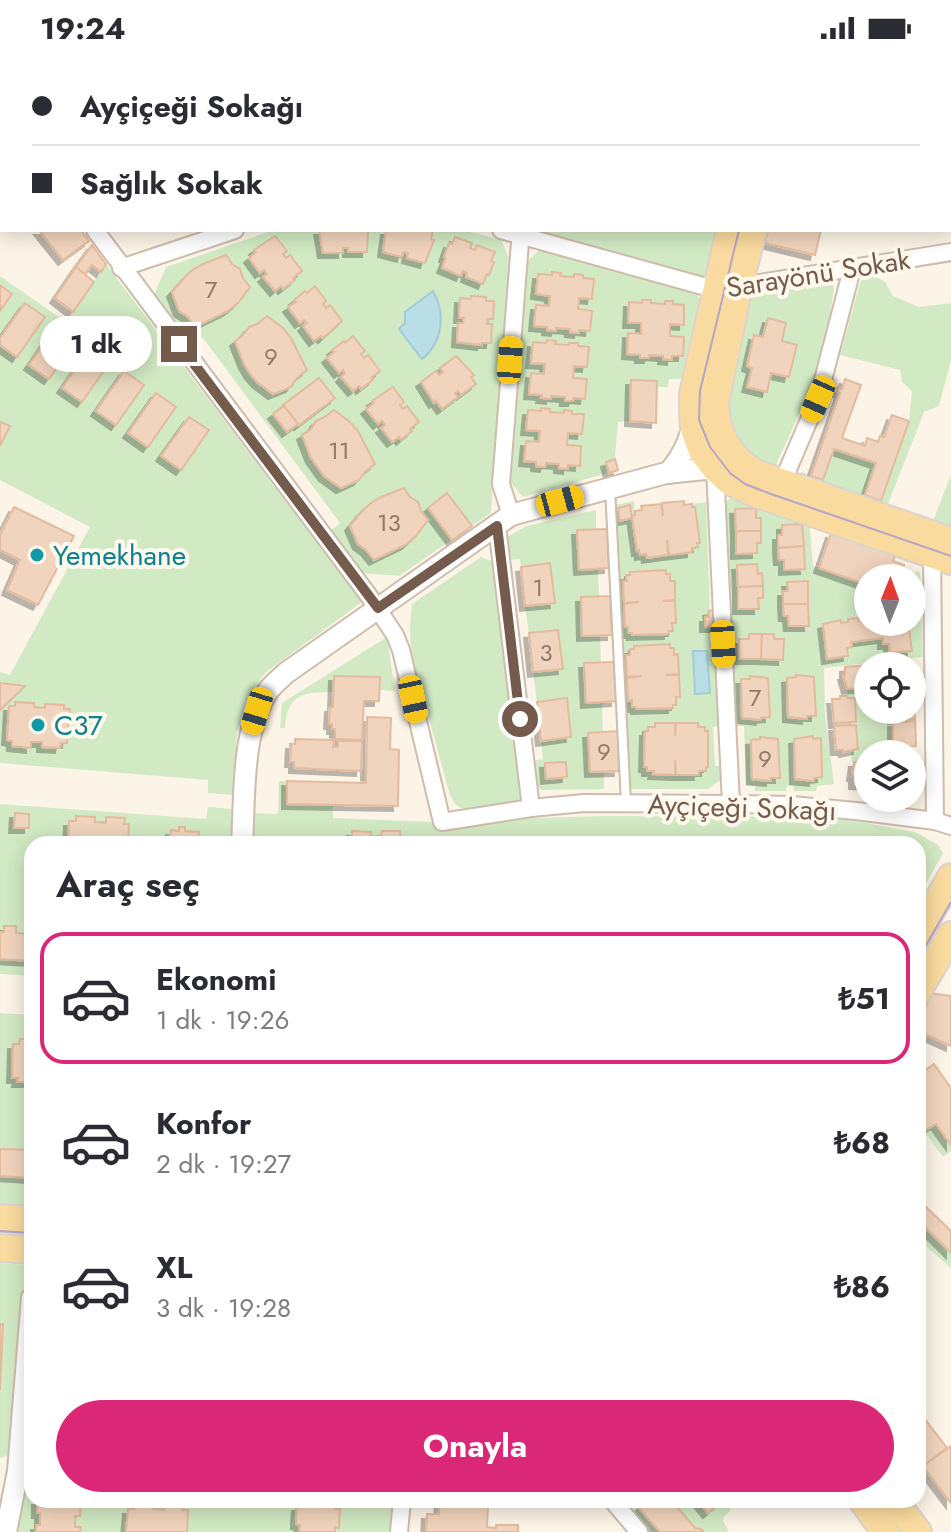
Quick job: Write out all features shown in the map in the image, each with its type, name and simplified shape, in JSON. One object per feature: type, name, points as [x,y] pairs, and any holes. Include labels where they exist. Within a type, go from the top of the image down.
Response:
[{"type":"main road","points":[[730,232],[728,288],[715,403],[729,481],[752,492],[945,552]]},
{"type":"main road","points":[[752,232],[728,288],[693,394],[694,423],[702,451],[945,552]]},
{"type":"main road","points":[[926,920],[948,883]]},
{"type":"main road","points":[[926,983],[944,964],[951,935]]},
{"type":"main road","points":[[0,1218],[24,1220]]},
{"type":"main road","points":[[0,1248],[24,1250]]},
{"type":"main road","points":[[868,1508],[885,1532]]},
{"type":"main road","points":[[900,1508],[918,1532]]},
{"type":"street","points":[[220,56],[231,56]]},
{"type":"street","points":[[96,232],[378,608]]},
{"type":"street","points":[[121,268],[229,232]]},
{"type":"street","points":[[521,233],[501,484],[531,808]]},
{"type":"street","name":"Sarayönü Sokak","points":[[521,233],[728,288],[951,252]]},
{"type":"street","points":[[782,483],[818,399],[852,269]]},
{"type":"street","points":[[668,473],[685,451],[694,423]]},
{"type":"street","points":[[243,836],[249,737],[257,711],[270,689],[286,673],[504,521],[610,488],[723,461],[731,804]]},
{"type":"street","points":[[943,824],[945,552]]},
{"type":"street","name":"Ayçiçeği Sokağı","points":[[378,608],[401,650],[442,822],[531,808],[626,803],[792,805],[943,824]]},
{"type":"street","points":[[6,1532],[18,1471],[24,1397]]},
{"type":"street","points":[[399,1532],[401,1508]]},
{"type":"street","points":[[619,1508],[639,1532]]},
{"type":"lane","points":[[610,488],[626,803]]},
{"type":"green space","points":[[268,232],[471,232],[501,240],[509,258],[491,513],[399,576],[361,573],[330,531],[340,523],[203,338],[191,345],[154,295],[166,267]]},
{"type":"green space","points":[[542,232],[724,232],[714,271],[700,278]]},
{"type":"green space","points":[[540,250],[697,294],[706,311],[692,379],[669,379],[668,387],[657,387],[657,381],[631,380],[630,421],[618,422],[615,456],[618,470],[523,497],[511,483],[528,260]]},
{"type":"green space","points":[[106,264],[362,602],[265,673],[248,697],[237,733],[233,795],[208,793],[208,780],[0,763],[0,710],[24,687],[0,683],[0,672],[10,675],[90,527],[0,480],[0,276],[66,322]]},
{"type":"green space","points":[[875,276],[885,282],[893,296],[919,307],[951,303],[951,360],[939,406],[924,412],[888,504],[933,521],[951,475],[951,534],[799,482],[802,472],[823,480],[834,449],[876,463],[865,495],[881,501],[909,421],[912,391],[902,382],[900,370],[840,355],[860,283],[863,278]]},
{"type":"green space","points":[[831,282],[834,288],[828,330],[813,384],[773,471],[760,466],[731,438],[723,403],[744,297]]},
{"type":"green space","points":[[741,492],[809,518],[813,566],[854,580],[854,636],[922,636],[923,652],[854,652],[854,665],[824,668],[825,714],[834,784],[817,786],[816,791],[794,791],[793,786],[787,786],[786,791],[755,791],[755,786],[746,786],[744,726],[737,726],[726,501]]},
{"type":"green space","points":[[634,501],[635,515],[632,516],[637,550],[646,554],[647,558],[668,555],[667,540],[692,552],[692,548],[698,547],[697,543],[700,542],[692,504],[706,502],[710,610],[705,626],[714,627],[720,726],[713,727],[715,766],[721,766],[722,779],[708,789],[630,789],[616,505]]},
{"type":"green space","points":[[596,510],[596,530],[577,531],[579,569],[598,569],[599,596],[581,597],[582,636],[600,635],[603,732],[588,733],[590,771],[604,771],[604,789],[541,790],[534,782],[532,761],[543,759],[541,741],[571,737],[567,699],[537,702],[533,672],[563,668],[558,630],[529,633],[525,606],[555,602],[550,564],[521,567],[520,559],[508,560],[505,538],[527,526]]},
{"type":"green space","points":[[481,557],[493,562],[523,802],[467,811],[456,805],[450,795],[411,654],[410,628],[412,604]]},
{"type":"green space","points":[[387,637],[395,691],[379,690],[379,677],[335,676],[334,692],[299,697],[289,708],[285,728],[280,728],[282,703]]},
{"type":"green space","points":[[854,688],[854,698],[848,698],[847,689]]},
{"type":"green space","points":[[857,724],[892,724],[893,740],[858,740]]},
{"type":"green space","points":[[279,781],[287,781],[287,804],[333,805],[333,818],[435,822],[437,830],[531,818],[834,817],[915,832],[922,836],[254,836],[255,813],[278,814]]},
{"type":"green space","points":[[0,804],[206,819],[208,807],[232,809],[230,836],[24,836],[24,976],[0,974]]},
{"type":"green space","points":[[926,838],[938,845],[943,853],[926,884]]},
{"type":"green space","points":[[0,1013],[24,1014],[24,1206],[0,1205]]},
{"type":"green space","points":[[936,1124],[951,1145],[951,1151],[943,1157],[926,1130]]},
{"type":"green space","points":[[926,1228],[951,1253],[951,1268],[926,1246]]},
{"type":"green space","points":[[0,1263],[24,1265],[24,1316],[14,1445],[6,1456],[0,1458]]},
{"type":"green space","points":[[24,1486],[24,1508],[401,1508],[399,1532],[16,1532]]},
{"type":"green space","points":[[632,1508],[704,1508],[708,1513],[714,1508],[731,1508],[723,1521],[729,1532],[653,1532]]},
{"type":"water","points":[[433,291],[440,309],[440,327],[434,344],[422,359],[399,329],[405,323],[405,312]]},
{"type":"water","points":[[693,651],[707,651],[710,693],[695,694]]},
{"type":"building","points":[[41,232],[82,232],[89,241],[63,260]]},
{"type":"building","points":[[319,232],[368,232],[367,252],[348,252],[348,248],[343,248],[343,253],[323,253]]},
{"type":"building","points":[[386,232],[433,232],[431,239],[434,240],[425,263],[407,258],[408,253],[403,252],[402,257],[383,252]]},
{"type":"building","points":[[768,232],[821,232],[815,255],[765,243]]},
{"type":"building","points":[[275,236],[287,251],[283,254],[286,258],[290,255],[302,271],[283,289],[281,286],[275,291],[263,277],[267,274],[264,270],[260,273],[249,258],[256,252],[254,250]]},
{"type":"building","points":[[455,237],[472,243],[470,248],[475,250],[477,245],[495,252],[491,261],[494,262],[483,284],[466,277],[467,273],[463,271],[461,276],[442,268],[449,243],[452,244]]},
{"type":"building","points":[[92,245],[106,264],[101,272],[92,265],[85,275],[76,267]]},
{"type":"building","points":[[226,255],[240,269],[250,287],[228,311],[195,327],[179,311],[172,292],[192,270]]},
{"type":"building","points":[[76,267],[94,282],[73,312],[55,298]]},
{"type":"building","points":[[552,272],[561,273],[560,276],[574,277],[574,274],[594,279],[592,299],[579,298],[578,309],[592,311],[590,331],[579,330],[579,333],[556,328],[556,331],[534,326],[536,305],[549,306],[550,296],[536,294],[538,274],[552,275]]},
{"type":"building","points":[[0,285],[12,294],[0,311]]},
{"type":"building","points":[[315,286],[326,301],[323,304],[326,308],[330,305],[342,321],[323,338],[321,336],[314,341],[303,326],[307,323],[304,320],[300,323],[288,307]]},
{"type":"building","points":[[471,296],[494,301],[493,319],[488,319],[487,324],[492,324],[491,343],[457,342],[458,323],[463,323],[464,318],[459,318],[460,298],[471,299]]},
{"type":"building","points":[[642,300],[665,304],[665,301],[673,301],[673,304],[684,305],[684,325],[670,324],[670,336],[684,337],[683,356],[672,356],[672,360],[663,359],[663,356],[640,358],[640,355],[627,354],[628,333],[641,334],[641,323],[628,323],[629,302],[642,303]]},
{"type":"building","points":[[25,303],[45,317],[17,357],[0,345],[0,338]]},
{"type":"building","points":[[267,316],[291,338],[307,370],[291,387],[273,394],[250,374],[235,341],[249,327]]},
{"type":"building","points":[[768,318],[786,323],[782,341],[797,345],[789,377],[771,373],[767,392],[747,387],[752,368],[747,366],[754,335],[763,337]]},
{"type":"building","points":[[57,325],[77,339],[49,379],[29,365]]},
{"type":"building","points":[[353,336],[365,351],[361,354],[364,358],[368,355],[380,371],[361,389],[359,386],[353,391],[341,377],[345,373],[343,370],[339,373],[327,358],[334,352],[332,350]]},
{"type":"building","points":[[547,340],[556,341],[555,344],[578,343],[578,346],[589,347],[587,367],[574,366],[573,378],[587,379],[585,399],[565,401],[565,397],[551,396],[551,399],[529,394],[531,373],[544,374],[545,364],[531,363],[533,342],[546,343]]},
{"type":"building","points":[[90,348],[110,362],[82,402],[62,388]]},
{"type":"building","points":[[456,356],[474,375],[471,377],[476,384],[461,395],[458,391],[455,393],[458,397],[442,409],[436,401],[434,403],[421,382],[436,371],[439,375],[443,372],[440,368]]},
{"type":"building","points":[[124,371],[144,385],[116,425],[96,411]]},
{"type":"building","points":[[319,378],[335,398],[299,425],[283,405]]},
{"type":"building","points":[[845,379],[861,385],[842,438],[865,446],[867,438],[878,442],[880,436],[884,437],[892,415],[909,421],[881,501],[865,495],[876,463],[834,449],[823,480],[811,476],[840,393],[838,387],[842,389]]},
{"type":"building","points":[[631,380],[657,381],[656,423],[630,421]]},
{"type":"building","points":[[393,387],[404,402],[400,405],[403,409],[407,406],[419,422],[401,440],[399,437],[392,442],[381,428],[385,425],[382,421],[378,424],[366,409],[374,403],[372,401]]},
{"type":"building","points":[[156,393],[176,407],[148,447],[128,433]]},
{"type":"building","points":[[284,406],[298,424],[287,432],[273,414]]},
{"type":"building","points":[[541,408],[550,409],[550,412],[564,413],[564,410],[584,414],[582,434],[568,433],[567,445],[581,446],[580,466],[568,465],[568,469],[559,468],[559,464],[546,463],[545,467],[524,461],[526,441],[539,442],[540,431],[526,430],[528,410],[541,411]]},
{"type":"building","points":[[334,410],[358,431],[375,464],[359,480],[341,488],[318,468],[302,435],[316,421]]},
{"type":"building","points":[[189,417],[209,430],[181,470],[161,456]]},
{"type":"building","points":[[0,422],[10,426],[0,446]]},
{"type":"building","points":[[615,459],[618,470],[609,473],[606,462]]},
{"type":"building","points":[[404,488],[418,502],[428,520],[407,544],[374,560],[358,544],[350,526],[371,503]]},
{"type":"building","points":[[447,493],[472,526],[452,540],[428,508]]},
{"type":"building","points":[[684,501],[684,505],[692,504],[695,507],[698,547],[692,548],[692,552],[669,555],[667,540],[668,555],[647,558],[646,554],[640,555],[632,516],[635,511],[642,510],[641,506],[661,504],[663,516],[662,503]]},
{"type":"building","points":[[630,505],[632,518],[620,521],[618,508]]},
{"type":"building","name":"Yemekhane","points":[[14,507],[74,536],[38,605],[7,590],[20,560],[0,550],[0,535]]},
{"type":"building","points":[[756,508],[756,518],[761,518],[761,531],[736,531],[735,509]]},
{"type":"building","points":[[802,524],[804,546],[778,548],[782,525]]},
{"type":"building","points":[[607,529],[609,568],[579,570],[577,530]]},
{"type":"building","points":[[736,531],[761,531],[757,553],[736,554]]},
{"type":"building","points":[[831,533],[895,556],[893,561],[901,564],[854,564],[854,580],[819,568]]},
{"type":"building","points":[[804,546],[805,569],[784,570],[784,560],[779,560],[778,548]]},
{"type":"building","points":[[550,563],[555,603],[525,606],[521,567]]},
{"type":"building","points":[[757,564],[758,574],[762,573],[763,586],[738,587],[737,565]]},
{"type":"building","points":[[666,570],[670,581],[675,581],[675,600],[663,601],[675,601],[676,623],[672,623],[673,631],[669,634],[628,633],[624,604],[639,602],[624,603],[623,581],[627,581],[626,575],[630,572]]},
{"type":"building","points":[[808,581],[808,604],[783,604],[783,591],[788,591],[787,582]]},
{"type":"building","points":[[763,586],[763,598],[758,598],[759,609],[738,609],[738,587]]},
{"type":"building","points":[[610,596],[612,635],[582,636],[581,597]]},
{"type":"building","points":[[783,604],[808,604],[809,626],[789,626]]},
{"type":"building","points":[[714,610],[716,627],[705,627],[708,611]]},
{"type":"building","points":[[854,618],[854,636],[910,636],[912,651],[890,652],[889,644],[883,644],[883,638],[851,642],[852,647],[847,648],[848,656],[827,659],[823,624],[841,620],[841,623],[848,622],[848,619]]},
{"type":"building","points":[[558,630],[563,669],[533,672],[529,633]]},
{"type":"building","points":[[749,634],[762,634],[761,659],[739,659],[739,639],[749,639]]},
{"type":"building","points":[[762,634],[774,634],[774,639],[784,639],[783,660],[761,659]]},
{"type":"building","points":[[670,644],[674,655],[678,654],[679,674],[666,675],[679,675],[680,697],[676,697],[676,705],[673,708],[632,707],[632,700],[628,701],[627,678],[642,676],[627,677],[626,655],[630,655],[630,649],[634,646]]},
{"type":"building","points":[[614,662],[616,701],[586,703],[584,663]]},
{"type":"building","points":[[854,666],[854,688],[847,689],[843,675],[845,667]]},
{"type":"building","points":[[796,675],[814,677],[816,716],[807,716],[807,719],[788,717],[787,678]]},
{"type":"building","points":[[334,676],[380,677],[379,701],[364,701],[362,740],[335,739],[335,729],[329,724]]},
{"type":"building","points":[[750,676],[768,678],[770,717],[761,720],[742,718],[741,679],[750,679]]},
{"type":"building","points":[[0,683],[25,686],[0,710]]},
{"type":"building","points":[[840,696],[854,698],[854,722],[834,723],[832,699],[840,699]]},
{"type":"building","points":[[567,698],[571,737],[541,741],[537,702]]},
{"type":"building","name":"C37","points":[[15,702],[34,703],[34,707],[45,708],[45,704],[64,705],[64,709],[70,709],[67,743],[61,743],[60,748],[42,747],[42,742],[31,742],[31,748],[12,746],[12,741],[7,740],[9,706],[15,706]]},
{"type":"building","points":[[367,717],[391,718],[390,749],[399,750],[398,806],[287,804],[287,781],[366,783]]},
{"type":"building","points":[[655,723],[675,723],[675,736],[676,723],[698,723],[698,727],[705,727],[708,731],[706,771],[699,771],[699,775],[676,775],[675,760],[675,775],[647,771],[644,767],[645,731],[648,727],[655,727]]},
{"type":"building","points":[[893,724],[915,724],[916,740],[893,740]]},
{"type":"building","points":[[856,725],[857,740],[854,740],[854,750],[836,750],[834,726]]},
{"type":"building","points":[[618,731],[619,771],[590,772],[588,733]]},
{"type":"building","points":[[813,736],[813,739],[821,738],[822,777],[814,778],[814,781],[795,779],[794,739]]},
{"type":"building","points":[[760,737],[778,739],[780,778],[771,778],[771,781],[752,779],[751,740]]},
{"type":"building","points":[[295,739],[334,740],[333,747],[338,747],[338,741],[362,741],[361,771],[294,768],[294,762],[290,762],[291,744],[295,744]]},
{"type":"building","points":[[566,762],[567,777],[546,779],[545,763]]},
{"type":"building","points":[[15,813],[29,814],[29,828],[14,828]]},
{"type":"building","points":[[76,816],[95,817],[95,822],[106,823],[106,817],[125,818],[124,824],[129,824],[128,836],[68,836],[69,821],[76,821]]},
{"type":"building","points":[[179,827],[185,827],[185,831],[199,832],[199,836],[170,836],[171,830],[179,831]]},
{"type":"building","points":[[352,831],[371,832],[370,836],[352,836]]},
{"type":"building","points":[[382,831],[400,831],[400,836],[381,836]]},
{"type":"building","points":[[4,926],[16,926],[16,933],[24,934],[24,960],[0,959],[0,932],[4,932]]},
{"type":"building","points":[[930,993],[951,996],[951,1046],[926,1035],[926,1006]]},
{"type":"building","points":[[20,1039],[24,1039],[24,1082],[12,1078],[13,1044],[19,1044]]},
{"type":"building","points":[[934,1064],[951,1088],[951,1145],[936,1124],[926,1130],[926,1070]]},
{"type":"building","points":[[0,1149],[24,1150],[24,1178],[0,1176]]},
{"type":"building","points":[[926,1207],[951,1231],[951,1253],[926,1228]]},
{"type":"building","points":[[0,1324],[3,1324],[0,1390]]},
{"type":"building","points":[[926,1420],[947,1448],[926,1464]]},
{"type":"building","points":[[951,1446],[951,1503],[926,1470],[926,1464]]},
{"type":"building","points":[[37,1508],[80,1508],[80,1516],[75,1516],[75,1527],[81,1527],[80,1532],[36,1532],[36,1525],[40,1525],[40,1513],[37,1513]]},
{"type":"building","points":[[297,1508],[340,1509],[339,1528],[335,1527],[335,1532],[299,1532],[300,1525],[296,1524]]},
{"type":"building","points":[[439,1508],[488,1508],[487,1527],[518,1525],[518,1532],[426,1532],[427,1514],[439,1514]]},
{"type":"building","points":[[639,1508],[678,1508],[695,1528],[704,1532],[660,1532]]},
{"type":"building","points":[[128,1509],[188,1510],[187,1532],[126,1532]]},
{"type":"tram line","points":[[739,232],[700,391],[699,420],[710,447],[730,473],[745,484],[951,556]]},
{"type":"tram line","points":[[926,945],[951,902]]},
{"type":"tram line","points":[[0,1231],[24,1232]]},
{"type":"place","name":"Yemekhane","points":[[37,555]]},
{"type":"place","name":"C37","points":[[38,725]]},
{"type":"route","points":[[179,344],[378,608],[497,526],[520,719]]}]
